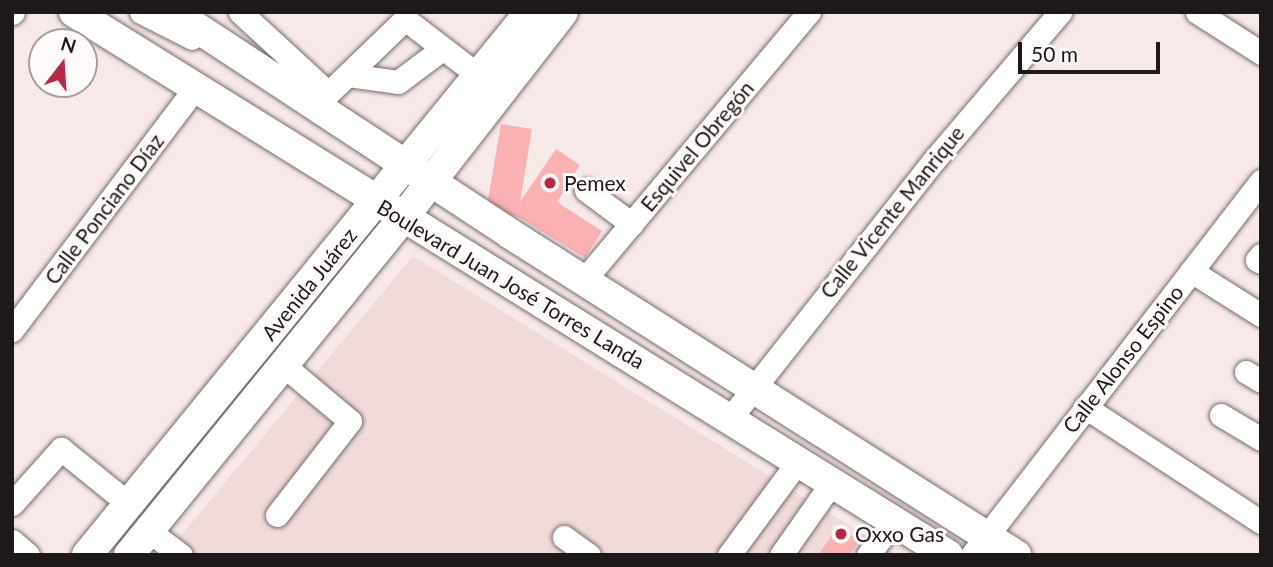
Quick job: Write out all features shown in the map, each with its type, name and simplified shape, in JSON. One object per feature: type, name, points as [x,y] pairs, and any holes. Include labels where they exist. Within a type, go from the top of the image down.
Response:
[{"type":"main road","name":"Boulevard Juan José Torres Landa","points":[[74,12],[376,203],[731,417],[948,555]]},
{"type":"main road","name":"Boulevard Juan José Torres Landa","points":[[173,12],[243,60],[321,100],[403,165],[753,386],[979,546],[1016,555]]},
{"type":"main road","name":"Avenida Juárez","points":[[88,555],[530,12]]},
{"type":"main road","name":"Avenida Juárez","points":[[129,555],[402,219],[563,12]]},
{"type":"street","points":[[93,12],[183,68],[236,114]]},
{"type":"street","points":[[141,12],[243,60]]},
{"type":"street","points":[[240,12],[321,100],[405,19],[478,75]]},
{"type":"street","name":"Esquivel Obregón","points":[[584,280],[809,12]]},
{"type":"street","name":"Calle Vicente Manrique","points":[[731,417],[935,159],[1060,12]]},
{"type":"street","points":[[1197,12],[1261,53]]},
{"type":"street","points":[[348,75],[398,82],[442,49]]},
{"type":"street","name":"Calle Ponciano Díaz","points":[[12,330],[195,88]]},
{"type":"street","name":"Calle Alonso Espino","points":[[979,546],[1261,181]]},
{"type":"street","points":[[586,190],[632,223]]},
{"type":"street","points":[[1261,255],[1261,262]]},
{"type":"street","points":[[1191,271],[1261,315]]},
{"type":"street","points":[[277,515],[350,421],[284,365]]},
{"type":"street","points":[[1085,407],[1261,522]]},
{"type":"street","points":[[1221,415],[1261,439]]},
{"type":"street","points":[[12,504],[61,449],[129,504]]},
{"type":"street","points":[[729,555],[799,460]]},
{"type":"street","points":[[781,555],[833,481]]},
{"type":"street","points":[[868,555],[894,521]]},
{"type":"street","points":[[149,531],[181,555]]},
{"type":"street","points":[[564,537],[589,555]]},
{"type":"street","points":[[12,541],[28,555]]},
{"type":"shaded area","points":[[413,256],[897,555],[165,555]]},
{"type":"building","name":"Pemex","points":[[501,124],[532,129],[520,202],[556,149],[580,165],[557,202],[602,231],[585,258],[517,216],[486,211]]},
{"type":"building","name":"Oxxo Gas","points":[[839,526],[859,541],[849,555],[818,555]]},
{"type":"place","name":"Pemex","points":[[550,183]]},
{"type":"place","name":"Oxxo Gas","points":[[841,534]]}]
